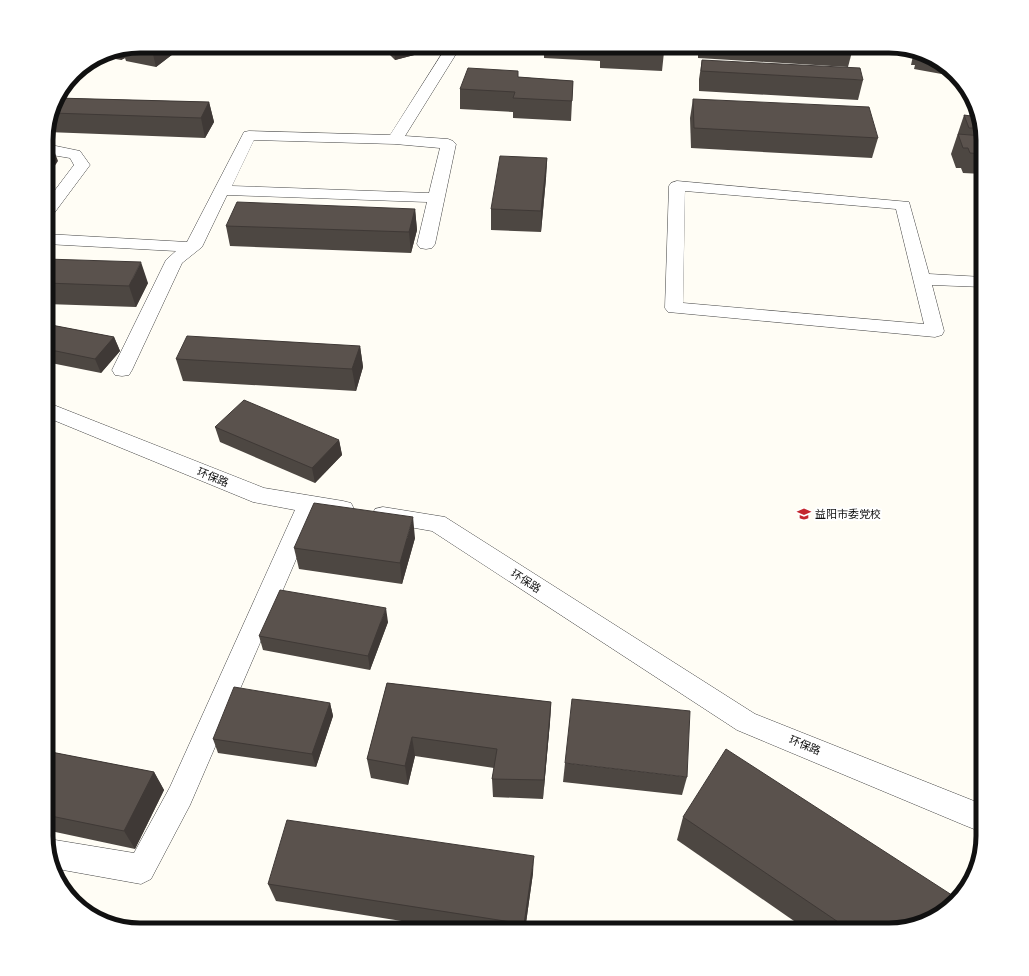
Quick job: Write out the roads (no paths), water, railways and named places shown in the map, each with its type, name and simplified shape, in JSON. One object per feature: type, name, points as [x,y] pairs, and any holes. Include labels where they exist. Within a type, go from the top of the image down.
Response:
[{"type":"street","points":[[395,140],[450,53]]},
{"type":"street","points":[[122,370],[175,260],[193,247],[250,135],[395,140],[448,144],[426,244]]},
{"type":"street","points":[[53,150],[75,154],[82,165],[53,204]]},
{"type":"street","points":[[677,186],[903,205],[923,279],[935,331],[674,308],[677,186]]},
{"type":"street","points":[[222,190],[437,198]]},
{"type":"street","points":[[53,239],[193,247]]},
{"type":"street","points":[[923,279],[976,282]]},
{"type":"street","name":"环保路","points":[[53,412],[261,496],[437,523],[746,722],[976,815]]},
{"type":"street","points":[[55,854],[141,869],[180,796],[309,503]]},
{"type":"place","name":"益阳市委党校","points":[[804,514]]}]
